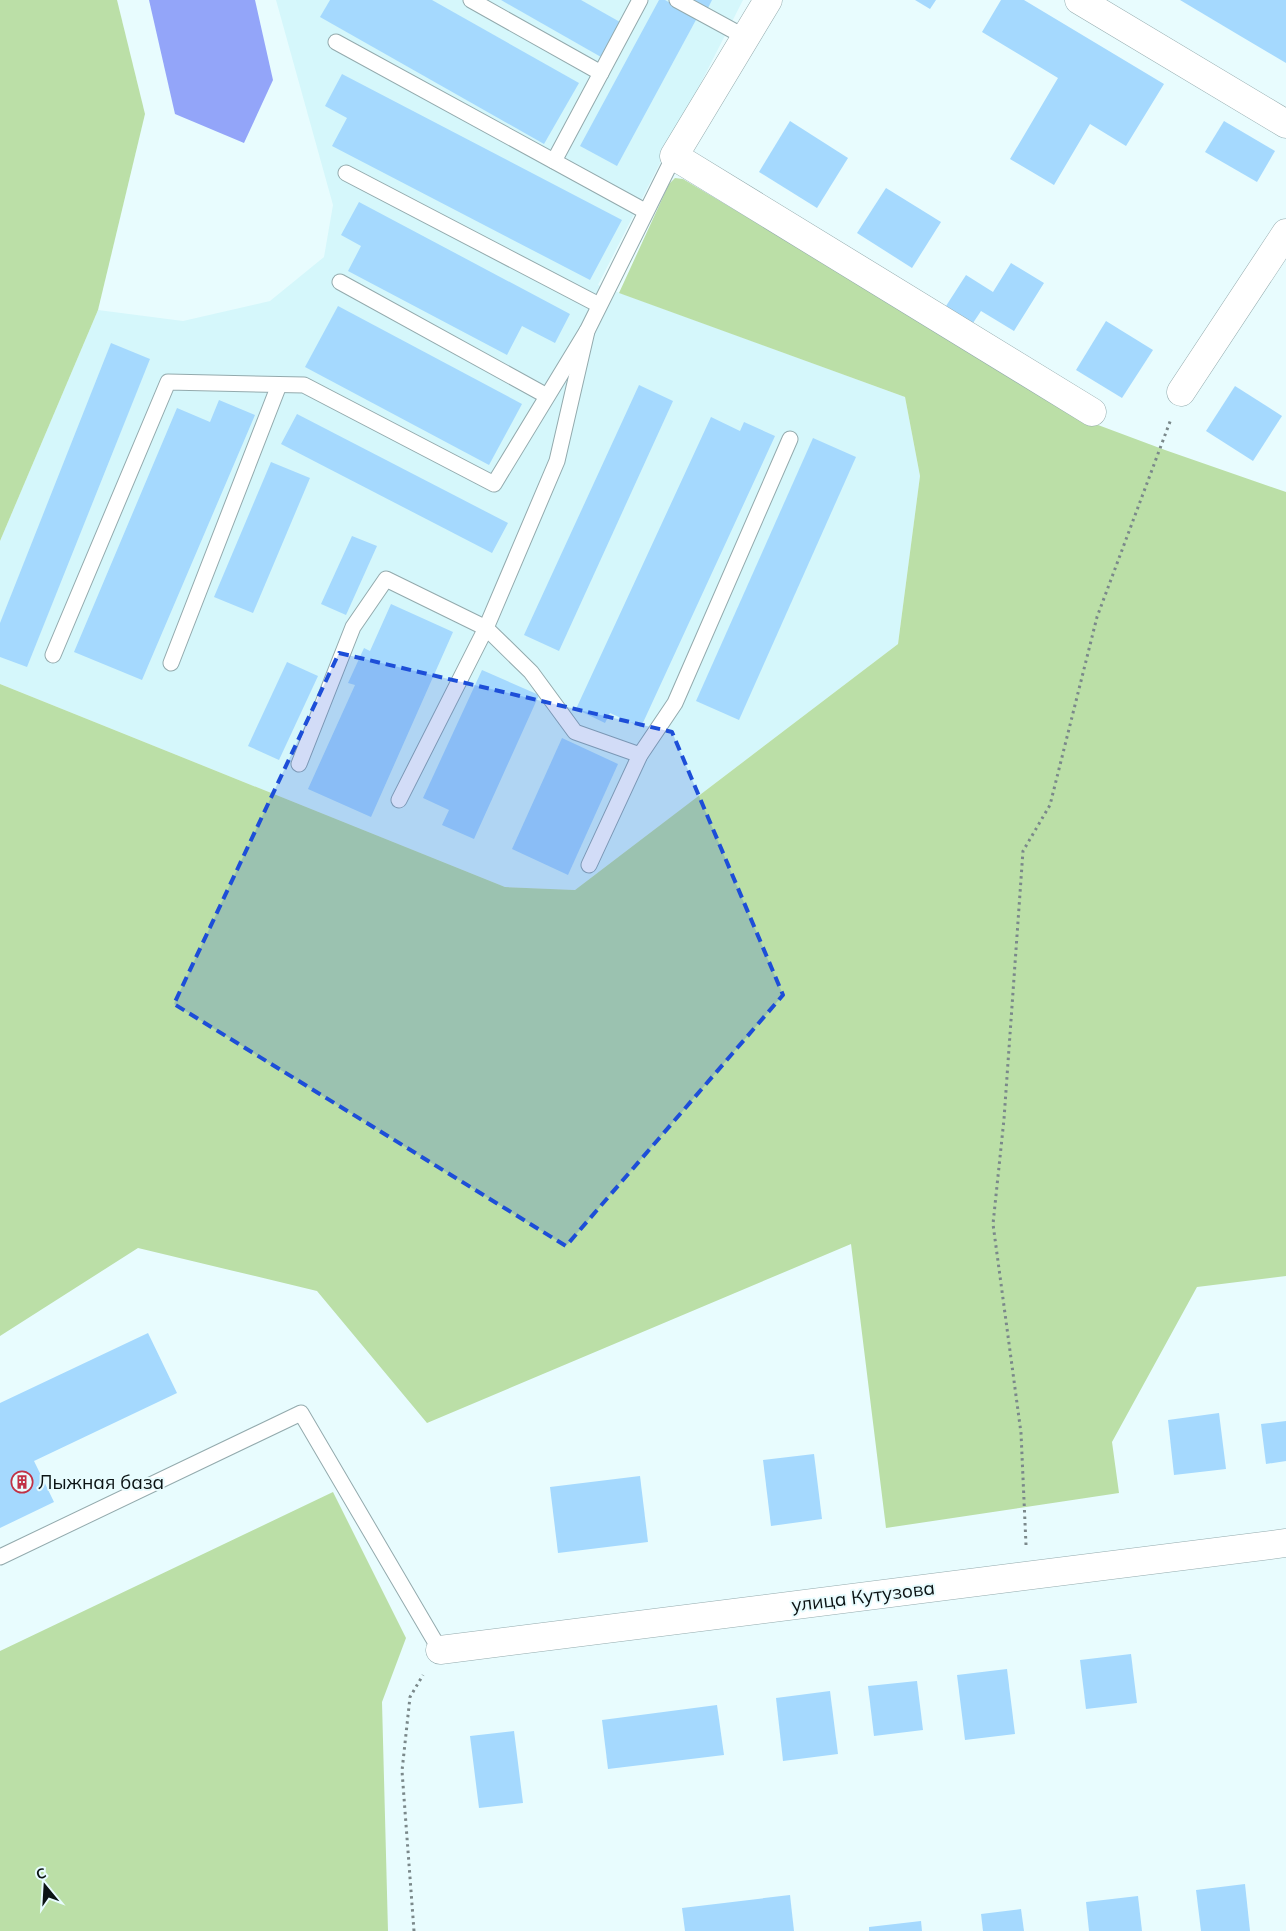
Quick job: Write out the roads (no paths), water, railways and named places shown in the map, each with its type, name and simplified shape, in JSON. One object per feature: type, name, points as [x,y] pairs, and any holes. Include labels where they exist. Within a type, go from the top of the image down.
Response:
[{"type":"street","points":[[768,0],[674,156],[1092,412]]},
{"type":"street","points":[[1079,0],[1286,124]]},
{"type":"street","points":[[1181,392],[1286,233]]},
{"type":"street","name":"улица Кутузова","points":[[440,1650],[1286,1543]]},
{"type":"lane","points":[[471,0],[601,73]]},
{"type":"lane","points":[[554,161],[640,0]]},
{"type":"lane","points":[[677,0],[745,37]]},
{"type":"lane","points":[[336,42],[645,211]]},
{"type":"lane","points":[[54,655],[168,382],[304,386],[494,484],[587,331],[674,156]]},
{"type":"lane","points":[[346,173],[600,305]]},
{"type":"lane","points":[[340,282],[548,396]]},
{"type":"lane","points":[[399,800],[486,628],[557,461],[587,331]]},
{"type":"lane","points":[[171,663],[279,385]]},
{"type":"lane","points":[[589,865],[640,755],[674,703],[790,439]]},
{"type":"lane","points":[[298,764],[353,627],[386,579],[486,628],[531,672],[575,732],[640,755]]},
{"type":"lane","points":[[0,1557],[301,1413],[440,1650]]},
{"type":"water","points":[[149,0],[255,0],[273,80],[244,143],[175,114]]},
{"type":"place","name":"Лыжная база","points":[[22,1482]]}]
